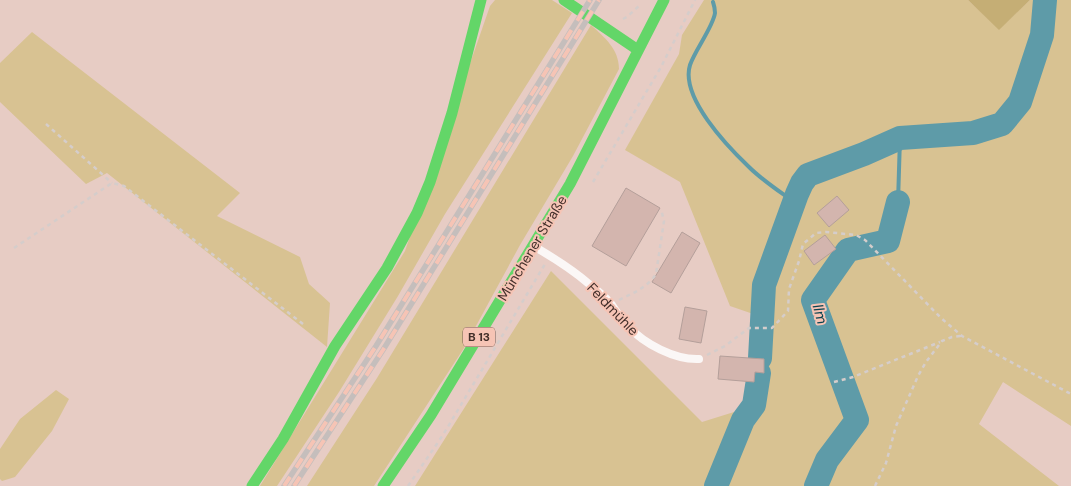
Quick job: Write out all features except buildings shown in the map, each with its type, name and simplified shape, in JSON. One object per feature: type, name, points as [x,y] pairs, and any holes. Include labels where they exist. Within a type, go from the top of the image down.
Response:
[{"type":"street","points":[[252,486],[283,439],[335,346],[387,268],[417,213],[430,182],[452,113],[481,0]]},
{"type":"street","points":[[564,0],[638,50]]},
{"type":"street","name":"Münchener Straße","points":[[383,486],[431,415],[570,184],[664,0]]},
{"type":"lane","name":"Feldmühle","points":[[534,246],[589,284],[611,304],[627,326],[644,340],[675,355],[685,358],[699,358]]},
{"type":"path","points":[[618,21],[627,17],[639,5],[657,13]]},
{"type":"path","points":[[46,124],[112,183],[124,186],[304,324]]},
{"type":"path","points":[[14,248],[112,183]]},
{"type":"path","points":[[611,304],[644,287],[651,282],[656,274],[664,222],[664,214],[661,210]]},
{"type":"path","points":[[699,358],[725,346],[749,328],[772,328],[788,311],[789,289],[799,262],[803,244],[816,233],[840,232],[856,235],[865,240],[941,318],[962,336],[1071,394]]},
{"type":"path","points":[[834,382],[853,377],[952,337],[962,336]]},
{"type":"path","points":[[875,486],[886,463],[896,426],[918,376],[942,341]]},
{"type":"shaded area","points":[[495,0],[552,0],[572,13],[445,214],[398,296],[339,392],[277,486],[260,486],[405,251],[490,6]]},
{"type":"shaded area","points":[[704,0],[968,0],[999,29],[1030,0],[1071,0],[1071,426],[1003,382],[979,424],[1059,486],[415,486],[551,271],[702,422],[750,407],[759,316],[730,306],[680,182],[625,150],[679,54],[682,35]]},
{"type":"shaded area","points":[[968,0],[1030,0],[999,30]]},
{"type":"shaded area","points":[[591,25],[606,39],[614,50],[619,69],[573,156],[520,245],[464,348],[374,486],[307,486],[377,378]]},
{"type":"shaded area","points":[[32,32],[240,193],[217,216],[300,257],[309,284],[330,303],[327,347],[107,173],[86,184],[0,102],[0,63]]},
{"type":"shaded area","points":[[56,390],[69,399],[52,431],[15,477],[2,481],[0,479],[0,449],[20,419]]},
{"type":"waterway","name":"Ilm","points":[[760,358],[764,285],[797,194],[808,175],[900,138],[973,133],[1002,124],[1020,102],[1042,35],[1045,0]]},
{"type":"waterway","points":[[713,2],[714,19],[690,65],[689,78],[698,106],[729,147],[759,176],[794,202]]},
{"type":"waterway","name":"Ilm","points":[[898,202],[900,138]]},
{"type":"waterway","name":"Ilm","points":[[816,486],[827,460],[857,420],[813,300],[848,250],[888,241],[898,202]]},
{"type":"waterway","name":"Ilm","points":[[716,486],[743,420],[754,405],[759,373]]},
{"type":"railway","points":[[284,486],[376,346],[590,0]]},
{"type":"railway","points":[[294,486],[383,350],[599,0]]},
{"type":"traffic: fast","points":[[252,486],[283,439],[335,346],[387,268],[417,213],[430,182],[452,113],[481,0]]},
{"type":"traffic: fast","points":[[564,0],[638,50]]},
{"type":"traffic: fast","points":[[383,486],[431,415],[570,184],[664,0]]}]
